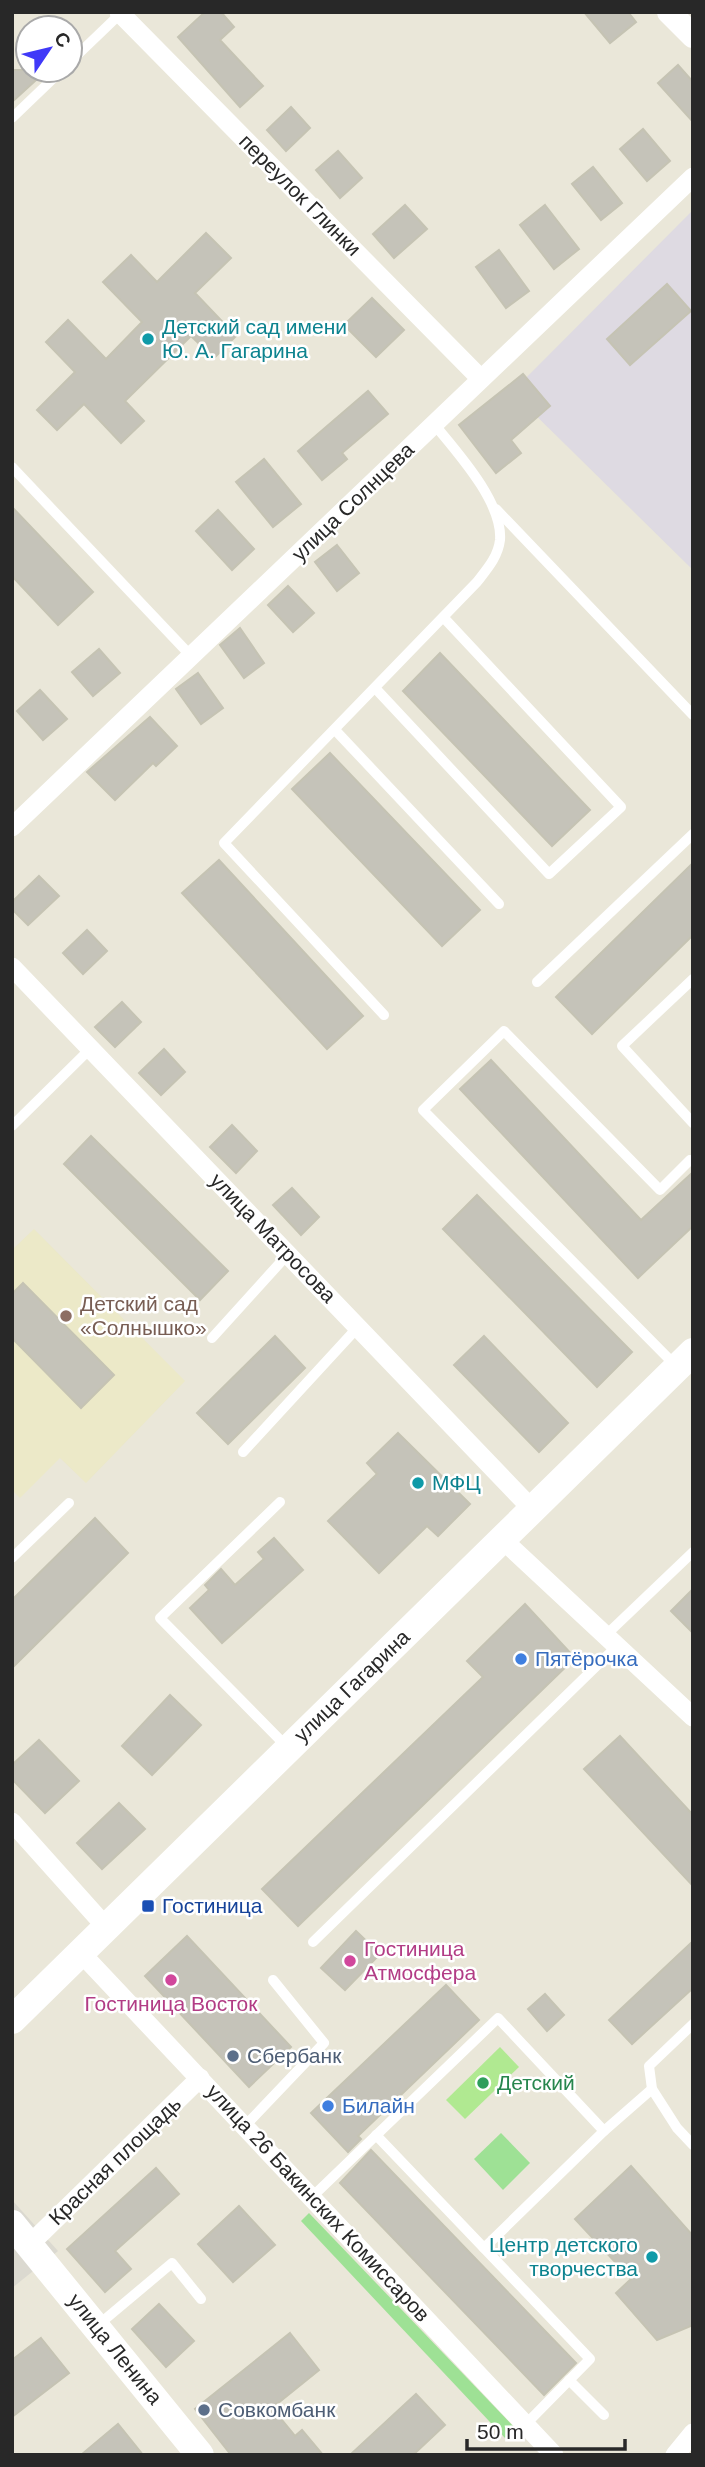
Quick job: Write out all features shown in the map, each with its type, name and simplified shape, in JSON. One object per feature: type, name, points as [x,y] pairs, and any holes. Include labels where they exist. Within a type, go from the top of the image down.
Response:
[{"type":"main road","name":"улица Гагарина","points":[[12,2020],[685,1360]]},
{"type":"main road","name":"улица Ленина","points":[[17,2238],[97,2327],[200,2455]]},
{"type":"street","points":[[669,12],[693,36]]},
{"type":"street","name":"переулок Глинки","points":[[120,13],[481,379]]},
{"type":"street","name":"улица Солнцева","points":[[12,827],[693,177]]},
{"type":"street","name":"улица Матросова","points":[[12,967],[533,1510]]},
{"type":"street","points":[[503,1540],[693,1717]]},
{"type":"street","points":[[12,1822],[106,1927]]},
{"type":"street","name":"улица 26 Бакинских Комиссаров","points":[[81,1952],[554,2455]]},
{"type":"street","name":"Красная площадь","points":[[17,2238],[200,2078]]},
{"type":"street","points":[[675,2455],[693,2433]]},
{"type":"lane","points":[[84,48],[120,13]]},
{"type":"lane","points":[[12,118],[47,84]]},
{"type":"lane","points":[[434,424],[458,453],[491,503],[693,715]]},
{"type":"lane","points":[[12,467],[191,656]]},
{"type":"lane","points":[[384,1015],[224,843],[336,731],[477,582],[495,558],[500,540],[499,524],[491,503]]},
{"type":"lane","points":[[376,689],[549,874],[621,807],[444,618]]},
{"type":"lane","points":[[336,731],[499,904]]},
{"type":"lane","points":[[537,982],[693,834]]},
{"type":"lane","points":[[693,979],[622,1046],[693,1122]]},
{"type":"lane","points":[[685,1360],[423,1110],[504,1031],[660,1190],[691,1160]]},
{"type":"lane","points":[[12,1126],[91,1048]]},
{"type":"lane","points":[[212,1338],[288,1254]]},
{"type":"lane","points":[[243,1452],[358,1327]]},
{"type":"lane","points":[[280,1502],[160,1618],[288,1748]]},
{"type":"lane","points":[[12,1558],[69,1503]]},
{"type":"lane","points":[[313,1942],[611,1642],[693,1552]]},
{"type":"lane","points":[[245,2126],[324,2043],[273,1980]]},
{"type":"lane","points":[[312,2197],[498,2018],[604,2131]]},
{"type":"lane","points":[[693,2024],[649,2066],[652,2089],[677,2128],[693,2145]]},
{"type":"lane","points":[[484,2248],[604,2131],[652,2089]]},
{"type":"lane","points":[[376,2135],[590,2359],[526,2424]]},
{"type":"lane","points":[[97,2327],[173,2263],[201,2299]]},
{"type":"lane","points":[[569,2380],[604,2415]]},
{"type":"shaded area","points":[[693,210],[693,570],[512,392]]},
{"type":"shaded area","name":"Детский сад «Солнышко»","points":[[34,1229],[185,1381],[86,1483],[60,1458],[20,1498],[12,1490],[12,1250]]},
{"type":"shaded area","points":[[12,2200],[58,2251],[12,2288]]},
{"type":"green space","name":"Детский","points":[[500,2047],[519,2067],[465,2119],[446,2100]]},
{"type":"green space","points":[[501,2133],[530,2163],[503,2190],[474,2159]]},
{"type":"green space","points":[[309,2213],[516,2429],[505,2438],[301,2221]]},
{"type":"building","points":[[205,12],[221,12],[234,27],[220,40],[263,86],[240,107],[178,37]]},
{"type":"building","points":[[584,12],[628,12],[636,22],[610,43]]},
{"type":"building","points":[[678,65],[693,82],[693,122],[658,83]]},
{"type":"building","points":[[14,70],[14,84],[32,84],[12,102]]},
{"type":"building","points":[[291,107],[310,128],[286,151],[267,130]]},
{"type":"building","points":[[643,129],[670,161],[647,181],[620,149]]},
{"type":"building","points":[[338,151],[362,178],[340,198],[316,170]]},
{"type":"building","points":[[593,167],[622,203],[601,220],[572,184]]},
{"type":"building","points":[[405,205],[427,229],[394,258],[373,234]]},
{"type":"building","points":[[545,205],[579,249],[554,269],[520,225]]},
{"type":"building","name":"Детский сад имени Ю. А. Гагарина","points":[[206,233],[231,258],[195,293],[236,336],[214,358],[191,336],[125,401],[144,421],[121,443],[84,404],[57,430],[37,410],[75,372],[46,342],[68,320],[106,359],[142,322],[103,282],[131,255],[157,282]]},
{"type":"building","points":[[499,250],[529,291],[506,308],[476,267]]},
{"type":"building","points":[[667,284],[691,311],[630,365],[607,339]]},
{"type":"building","points":[[372,298],[404,330],[376,357],[344,325]]},
{"type":"building","points":[[523,374],[550,406],[511,440],[521,453],[496,473],[459,425]]},
{"type":"building","points":[[368,391],[388,414],[342,453],[347,459],[322,480],[298,451]]},
{"type":"building","points":[[264,459],[301,504],[273,527],[236,482]]},
{"type":"building","points":[[12,507],[93,592],[58,625],[12,576]]},
{"type":"building","points":[[218,510],[254,549],[232,570],[196,531]]},
{"type":"building","points":[[337,545],[359,573],[337,591],[315,562]]},
{"type":"building","points":[[288,586],[314,613],[293,632],[268,605]]},
{"type":"building","points":[[240,628],[264,663],[244,678],[220,645]]},
{"type":"building","points":[[99,649],[120,673],[93,696],[72,672]]},
{"type":"building","points":[[440,653],[590,810],[552,846],[403,691]]},
{"type":"building","points":[[198,673],[223,708],[201,724],[176,689]]},
{"type":"building","points":[[40,690],[67,719],[43,740],[17,711]]},
{"type":"building","points":[[150,717],[177,746],[156,766],[153,763],[115,800],[87,772]]},
{"type":"building","points":[[330,753],[480,910],[442,946],[292,789]]},
{"type":"building","points":[[219,860],[363,1016],[327,1049],[182,893]]},
{"type":"building","points":[[693,863],[693,935],[592,1034],[556,997]]},
{"type":"building","points":[[39,876],[59,896],[28,925],[12,909],[12,902]]},
{"type":"building","points":[[87,930],[107,951],[83,974],[63,953]]},
{"type":"building","points":[[122,1002],[141,1022],[115,1047],[95,1027]]},
{"type":"building","points":[[164,1049],[185,1072],[161,1095],[139,1073]]},
{"type":"building","points":[[491,1060],[641,1220],[693,1172],[693,1226],[638,1278],[460,1089]]},
{"type":"building","points":[[232,1125],[257,1151],[236,1173],[210,1147]]},
{"type":"building","points":[[91,1136],[228,1271],[200,1300],[64,1164]]},
{"type":"building","points":[[292,1188],[319,1217],[301,1235],[273,1205]]},
{"type":"building","points":[[477,1195],[632,1352],[597,1387],[443,1229]]},
{"type":"building","points":[[23,1283],[114,1375],[81,1408],[12,1338],[12,1294]]},
{"type":"building","points":[[275,1336],[305,1368],[228,1444],[197,1413]]},
{"type":"building","points":[[484,1336],[568,1423],[539,1452],[454,1365]]},
{"type":"building","points":[[398,1433],[470,1504],[438,1536],[427,1526],[379,1573],[328,1521],[377,1474],[367,1463]]},
{"type":"building","points":[[95,1518],[128,1553],[12,1668],[12,1600]]},
{"type":"building","points":[[274,1538],[303,1570],[222,1643],[190,1608],[209,1590],[205,1585],[221,1569],[235,1585],[264,1559],[258,1552]]},
{"type":"building","points":[[693,1589],[693,1633],[671,1611]]},
{"type":"building","points":[[525,1604],[575,1658],[298,1926],[262,1889],[483,1677],[467,1661]]},
{"type":"building","points":[[170,1695],[201,1725],[152,1775],[122,1746]]},
{"type":"building","points":[[620,1736],[693,1815],[693,1886],[584,1769]]},
{"type":"building","points":[[39,1740],[79,1781],[45,1813],[12,1779],[12,1765]]},
{"type":"building","points":[[119,1803],[145,1829],[102,1869],[77,1843]]},
{"type":"building","name":"Гостиница Атмосфера","points":[[356,1931],[380,1954],[345,1990],[321,1968]]},
{"type":"building","points":[[187,1936],[291,2047],[249,2087],[145,1976]]},
{"type":"building","points":[[693,1941],[693,1988],[632,2044],[609,2020]]},
{"type":"building","points":[[446,1985],[479,2020],[358,2136],[361,2139],[348,2152],[311,2113]]},
{"type":"building","points":[[545,1994],[564,2015],[547,2031],[528,2009]]},
{"type":"building","points":[[371,2150],[576,2363],[544,2395],[340,2183]]},
{"type":"building","name":"Центр детского творчества","points":[[631,2166],[693,2236],[693,2325],[657,2340],[616,2293],[631,2279],[575,2219]]},
{"type":"building","points":[[156,2168],[179,2194],[115,2251],[131,2269],[105,2292],[67,2249]]},
{"type":"building","points":[[239,2206],[275,2245],[233,2282],[198,2244]]},
{"type":"building","points":[[159,2304],[194,2341],[166,2367],[132,2329]]},
{"type":"building","points":[[290,2333],[319,2370],[272,2408],[295,2436],[302,2430],[323,2455],[231,2455],[195,2409]]},
{"type":"building","points":[[41,2338],[69,2373],[12,2417],[12,2360]]},
{"type":"building","points":[[416,2394],[445,2425],[413,2455],[350,2455]]},
{"type":"building","points":[[118,2424],[143,2455],[81,2455]]},
{"type":"place","name":"Детский сад имени Ю. А. Гагарина","points":[[148,339]]},
{"type":"place","name":"Детский сад «Солнышко»","points":[[66,1316]]},
{"type":"place","name":"МФЦ","points":[[418,1483]]},
{"type":"place","name":"Пятёрочка","points":[[521,1659]]},
{"type":"place","name":"Гостиница","points":[[148,1906]]},
{"type":"place","name":"Гостиница Атмосфера","points":[[350,1961]]},
{"type":"place","name":"Гостиница Восток","points":[[171,1980]]},
{"type":"place","name":"Сбербанк","points":[[233,2056]]},
{"type":"place","name":"Детский","points":[[483,2083]]},
{"type":"place","name":"Билайн","points":[[328,2106]]},
{"type":"place","name":"Центр детского творчества","points":[[652,2257]]},
{"type":"place","name":"Совкомбанк","points":[[204,2410]]}]
